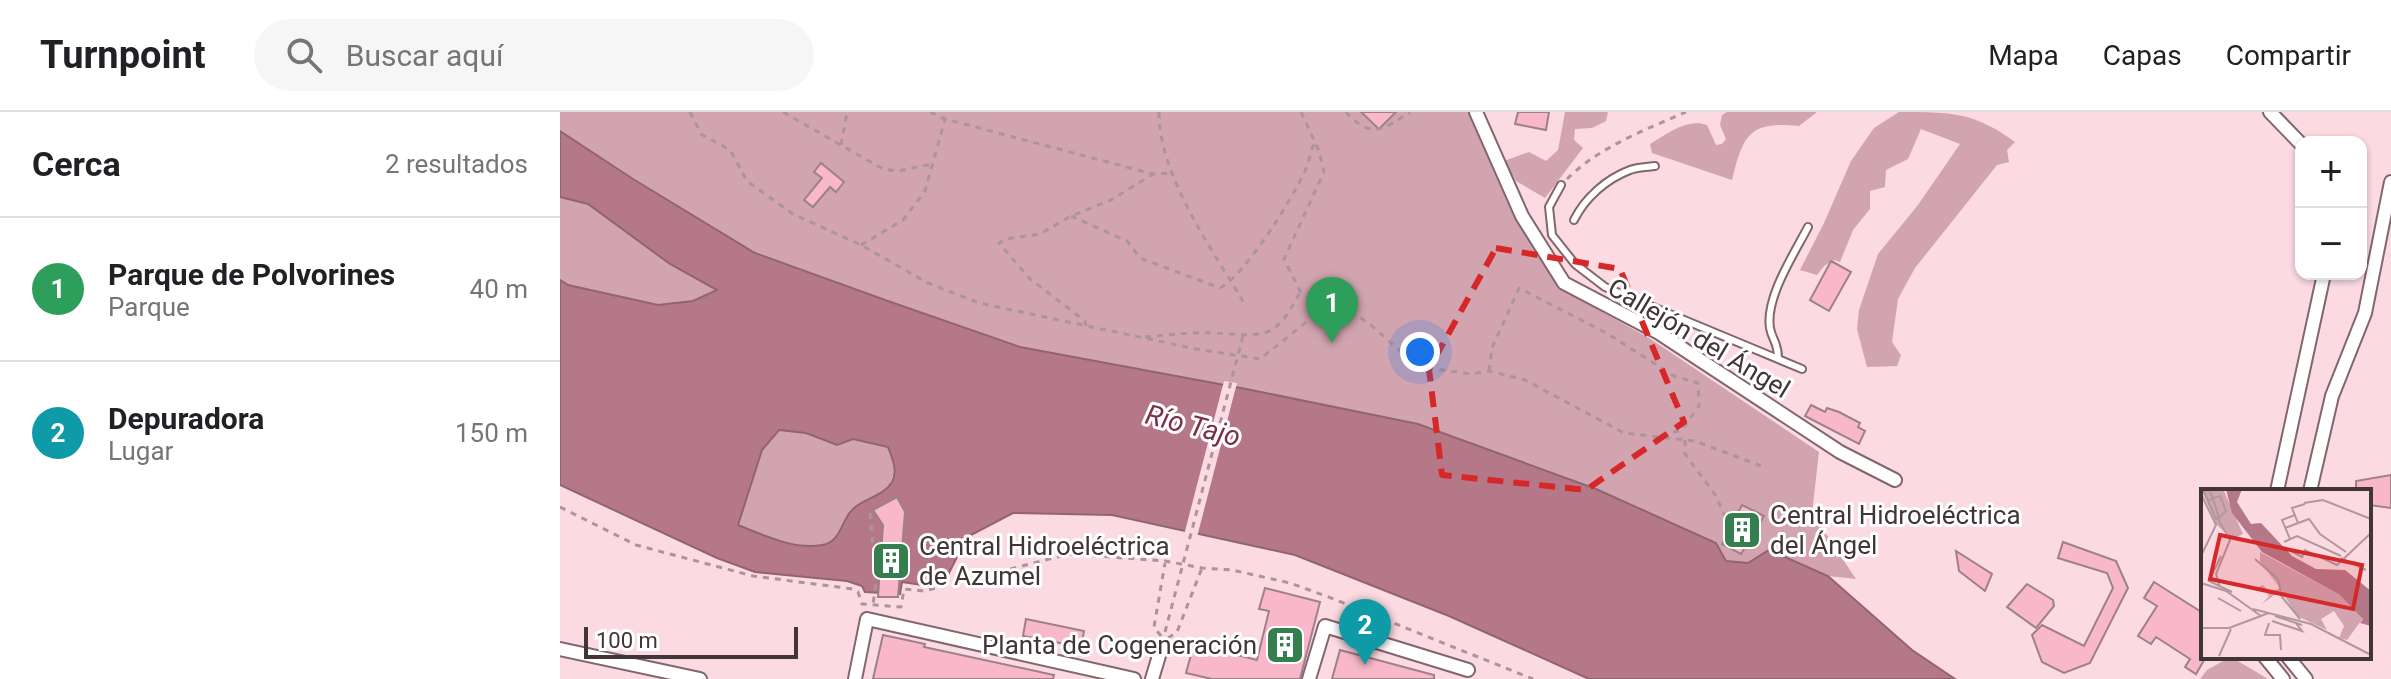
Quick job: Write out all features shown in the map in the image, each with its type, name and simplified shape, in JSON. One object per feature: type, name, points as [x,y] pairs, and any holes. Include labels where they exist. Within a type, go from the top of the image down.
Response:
[{"type":"street","name":"Callejón del Ángel","points":[[1476,112],[1522,216],[1564,283],[1659,333],[1840,452],[1895,480]]},
{"type":"street","points":[[2270,112],[2295,138]]},
{"type":"street","points":[[2310,489],[2332,396],[2365,313],[2391,182]]},
{"type":"street","points":[[2277,489],[2323,280]]},
{"type":"street","points":[[855,679],[867,619],[1134,679]]},
{"type":"street","points":[[1309,679],[1325,626],[1468,670]]},
{"type":"street","points":[[560,649],[700,679]]},
{"type":"street","points":[[1152,679],[1161,649]]},
{"type":"street","points":[[2267,659],[2283,679]]},
{"type":"street","points":[[2290,659],[2306,679]]},
{"type":"lane","points":[[1574,220],[1583,204],[1597,190],[1631,169],[1655,166]]},
{"type":"lane","points":[[1561,185],[1549,207],[1552,235],[1575,264],[1605,287],[1802,369]]},
{"type":"lane","points":[[1778,358],[1778,344],[1770,330],[1775,294],[1808,227]]},
{"type":"path","points":[[690,112],[701,134],[730,150],[747,181],[793,214],[861,245],[928,283],[979,303],[1141,338],[1260,359],[1314,316],[1316,294]]},
{"type":"path","points":[[783,112],[883,169],[898,171],[933,164]]},
{"type":"path","points":[[841,145],[847,112]]},
{"type":"path","points":[[930,112],[945,119],[1153,174],[1172,173]]},
{"type":"path","points":[[1159,112],[1159,136],[1172,173],[1219,265],[1244,303]]},
{"type":"path","points":[[1300,291],[1284,259],[1324,172],[1315,141],[1301,112]]},
{"type":"path","points":[[1346,112],[1367,129],[1379,130],[1410,112]]},
{"type":"path","points":[[1561,185],[1582,164],[1686,112]]},
{"type":"path","points":[[861,245],[903,220],[925,191],[945,119]]},
{"type":"path","points":[[1071,216],[1127,241],[1140,258],[1220,288],[1232,282],[1273,226],[1304,171],[1315,141]]},
{"type":"path","points":[[1086,326],[1085,321],[1029,278],[999,243],[1006,239],[1040,234],[1071,216],[1111,200],[1153,174]]},
{"type":"path","points":[[1489,371],[1492,348],[1519,288],[1608,334],[1674,376],[1698,383],[1699,406],[1682,430],[1652,438]]},
{"type":"path","points":[[1300,291],[1332,297],[1407,357],[1428,368],[1471,374],[1489,371],[1525,380],[1624,433],[1695,441],[1761,466]]},
{"type":"path","points":[[1141,338],[1213,333],[1256,337],[1274,329],[1290,310],[1300,291]]},
{"type":"path","points":[[1165,632],[1243,336]]},
{"type":"path","points":[[1685,440],[1685,454],[1716,496],[1728,524]]},
{"type":"path","points":[[560,507],[636,545],[753,576],[853,589],[858,592],[862,604],[901,607],[904,589],[924,591],[1069,554],[1165,561],[1232,570],[1290,583],[1533,679]]},
{"type":"path","points":[[870,513],[876,582],[873,605]]},
{"type":"path","points":[[1165,561],[1154,627],[1163,638],[1177,632],[1202,568]]},
{"type":"highlighted area","points":[[1496,248],[1620,269],[1684,422],[1586,490],[1442,475],[1429,369]]},
{"type":"shaded area","points":[[560,112],[1469,112],[1522,230],[1561,289],[1649,338],[1819,452],[1812,513],[1856,579],[1828,576],[1769,550],[1748,563],[1726,561],[1717,543],[1596,489],[1418,424],[1020,347],[755,253],[560,131]]},
{"type":"shaded area","points":[[1565,112],[1608,112],[1606,121],[1592,128],[1575,129],[1574,140],[1583,148],[1545,198],[1516,181],[1504,161],[1529,152],[1546,161],[1558,150]]},
{"type":"shaded area","points":[[1727,112],[1817,112],[1799,126],[1769,126],[1751,134],[1740,151],[1732,180],[1652,153],[1650,144],[1677,128],[1692,124],[1707,125],[1716,145],[1722,144],[1726,139],[1720,125],[1722,115]]},
{"type":"shaded area","points":[[1899,112],[1933,112],[1974,119],[2015,142],[2007,150],[2009,162],[1997,165],[1915,268],[1898,299],[1892,342],[1901,355],[1897,366],[1867,367],[1857,329],[1859,310],[1878,254],[1918,205],[1960,144],[1921,129],[1908,159],[1886,170],[1885,187],[1870,191],[1870,209],[1853,230],[1840,262],[1834,260],[1817,275],[1800,270],[1851,161],[1874,128]]},
{"type":"shaded area","points":[[560,197],[588,204],[670,264],[718,290],[693,301],[658,305],[568,285],[560,280]]},
{"type":"shaded area","points":[[779,430],[806,433],[837,445],[853,439],[888,446],[893,467],[891,482],[881,493],[849,514],[836,537],[828,544],[810,547],[789,544],[738,525],[762,450]]},
{"type":"shaded area","points":[[2226,659],[2233,659],[2268,679],[2200,679],[2207,670]]},
{"type":"water","name":"Río Tajo","points":[[560,131],[755,253],[1020,347],[1418,424],[1596,489],[1716,543],[1726,561],[1748,563],[1769,550],[1828,576],[1912,650],[1955,679],[1589,679],[1449,616],[1295,555],[1112,515],[1013,513],[967,537],[948,575],[922,585],[902,582],[900,594],[865,592],[862,586],[847,581],[755,572],[717,558],[560,485],[560,280],[568,285],[658,305],[693,301],[717,290],[670,264],[588,204],[560,197]],"holes":[[[779,430],[806,433],[837,445],[853,439],[888,447],[893,460],[892,482],[884,491],[852,510],[837,536],[822,545],[790,544],[738,525],[762,450]]]},
{"type":"pier","points":[[1224,381],[1237,383],[1197,537],[1184,535]]},
{"type":"building","points":[[1361,112],[1396,112],[1379,129]]},
{"type":"building","points":[[1518,112],[1549,112],[1546,130],[1515,124]]},
{"type":"building","points":[[821,163],[844,182],[836,192],[830,187],[813,207],[804,200],[822,178],[814,172]]},
{"type":"building","points":[[1831,261],[1851,272],[1829,311],[1810,300]]},
{"type":"building","points":[[1811,405],[1825,412],[1827,408],[1839,412],[1860,423],[1858,427],[1865,431],[1859,444],[1805,416]]},
{"type":"building","points":[[2391,475],[2391,508],[2371,505],[2371,489],[2356,489],[2356,481]]},
{"type":"building","name":"Central Hidroeléctrica de Azumel","points":[[897,497],[905,512],[898,597],[878,597],[883,525],[873,510]]},
{"type":"building","name":"Central Hidroeléctrica del Ángel","points":[[1742,505],[1764,516],[1741,554],[1722,544]]},
{"type":"building","points":[[2063,542],[2116,561],[2128,588],[2090,663],[2064,673],[2042,662],[2032,635],[2042,625],[2084,646],[2113,588],[2107,573],[2058,558]]},
{"type":"building","points":[[1956,551],[1992,574],[1985,591],[1959,571]]},
{"type":"building","points":[[2154,582],[2201,612],[2203,662],[2196,674],[2185,667],[2190,659],[2156,637],[2151,644],[2138,636],[2157,606],[2144,598]]},
{"type":"building","points":[[2027,584],[2053,600],[2054,606],[2036,628],[2007,607]]},
{"type":"building","name":"Planta de Cogeneración","points":[[1265,588],[1320,602],[1300,679],[1212,679],[1186,673],[1194,644],[1257,660],[1269,611],[1259,609]]},
{"type":"building","points":[[1026,619],[1084,631],[1081,647],[1023,636]]},
{"type":"building","points":[[883,635],[1054,675],[1053,679],[873,679]]},
{"type":"building","points":[[1340,650],[1434,675],[1434,679],[1332,679]]},
{"type":"place","name":"Parque de Polvorines","points":[[1332,343]]},
{"type":"place","name":"Central Hidroeléctrica del Ángel","points":[[1742,530]]},
{"type":"place","name":"Central Hidroeléctrica de Azumel","points":[[891,561]]},
{"type":"place","name":"Planta de Cogeneración","points":[[1285,645]]},
{"type":"place","name":"Depuradora","points":[[1365,665]]}]
